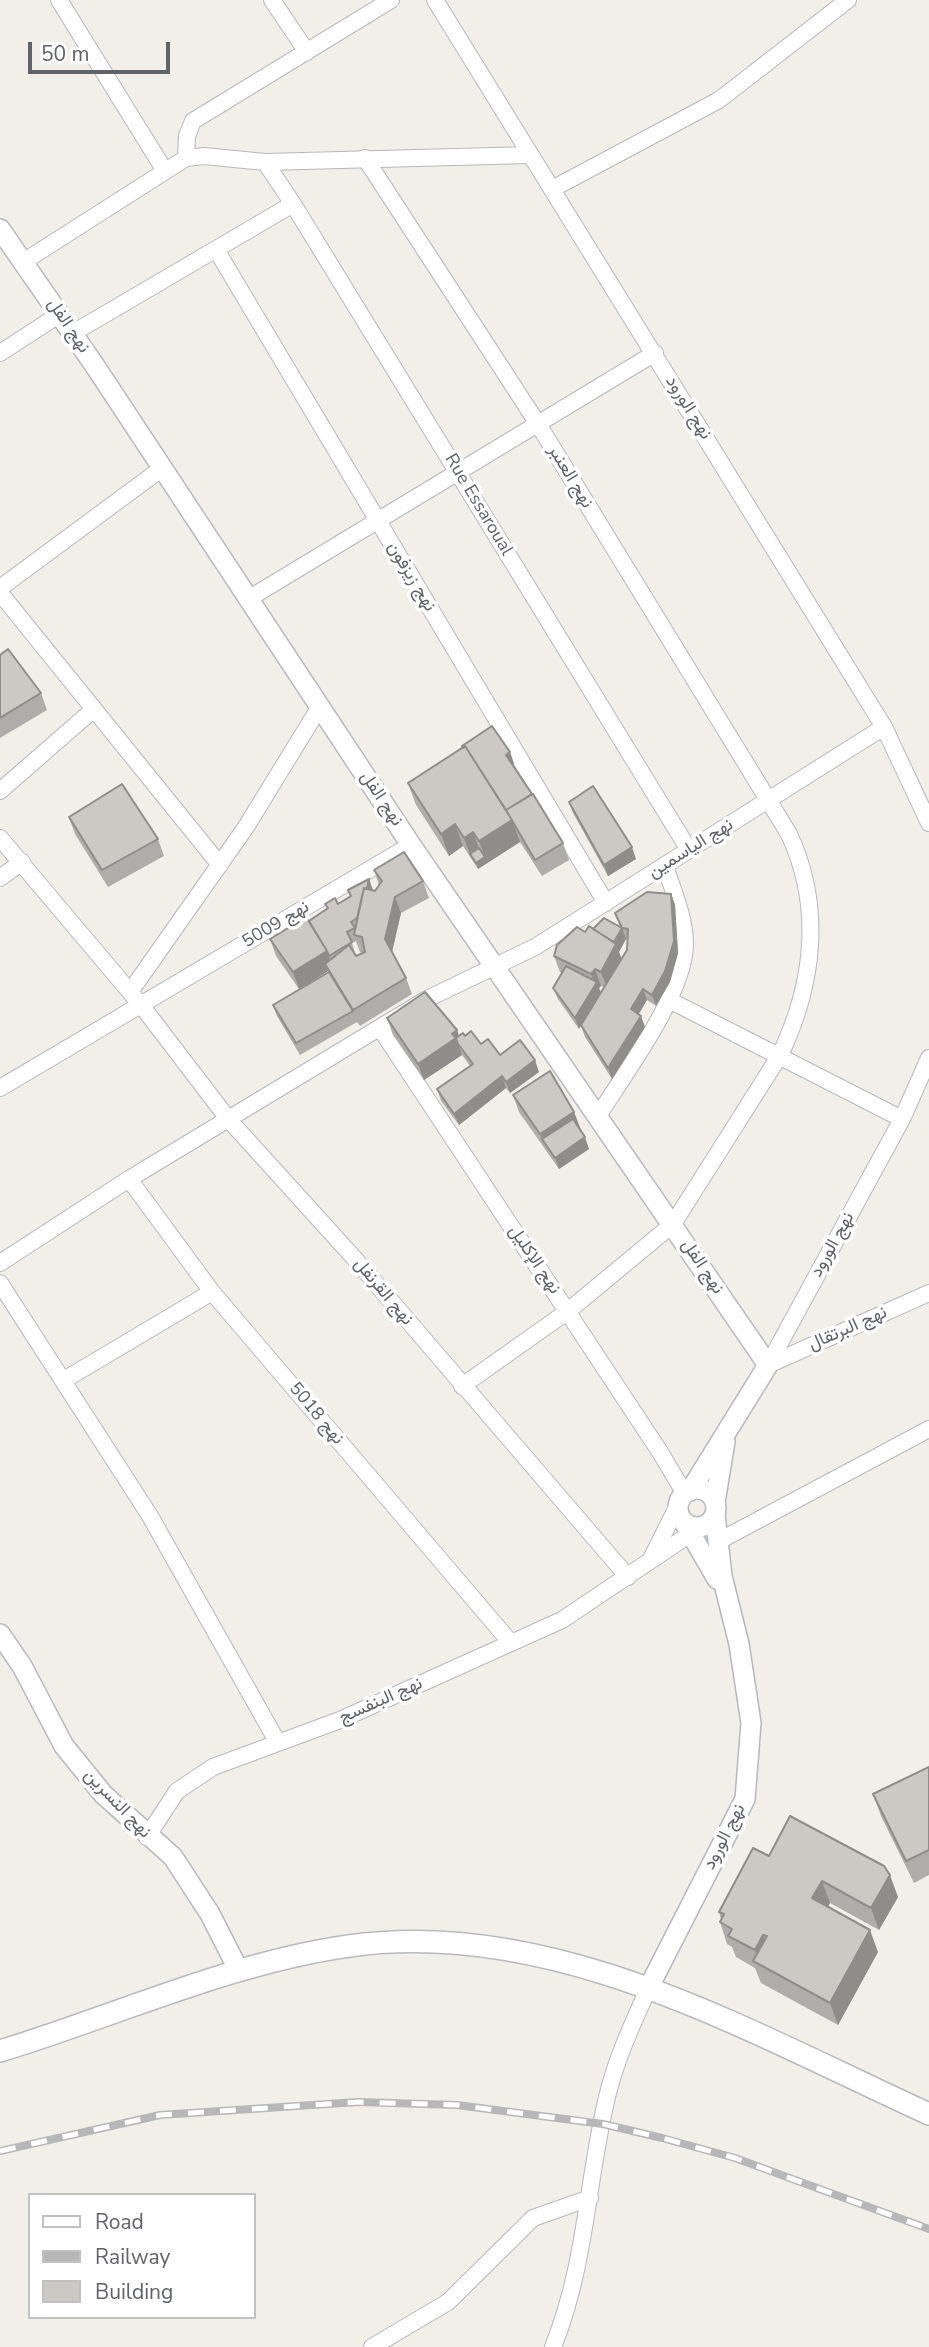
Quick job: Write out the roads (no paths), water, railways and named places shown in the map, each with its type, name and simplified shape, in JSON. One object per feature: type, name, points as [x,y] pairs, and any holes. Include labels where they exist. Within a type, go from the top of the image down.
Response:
[{"type":"main road","points":[[0,2051],[239,1971],[346,1946],[399,1940],[518,1950],[649,1987],[929,2114]]},
{"type":"street","points":[[59,0],[165,171]]},
{"type":"street","points":[[272,0],[307,52]]},
{"type":"street","points":[[186,158],[187,136],[193,121],[391,0]]},
{"type":"street","name":"نهج الورود","points":[[435,0],[884,727],[929,823]]},
{"type":"street","points":[[552,189],[719,100],[848,0]]},
{"type":"street","points":[[23,262],[186,158],[204,156],[265,162],[531,155]]},
{"type":"street","name":"نهج العنبر","points":[[365,158],[538,424],[768,801],[800,859],[807,883],[810,911],[808,969],[803,998],[780,1055],[673,1224],[568,1311],[462,1386]]},
{"type":"street","name":"Rue Essaroual","points":[[265,162],[689,850]]},
{"type":"street","points":[[73,333],[217,251],[293,204]]},
{"type":"street","name":"نهج الفل","points":[[0,229],[73,333],[411,845],[768,1365]]},
{"type":"street","name":"نهج زيزفون","points":[[217,251],[606,903]]},
{"type":"street","points":[[0,353],[60,314]]},
{"type":"street","points":[[248,598],[655,354]]},
{"type":"street","points":[[161,469],[0,590],[220,865]]},
{"type":"street","points":[[135,999],[319,708]]},
{"type":"street","points":[[0,791],[94,709]]},
{"type":"street","name":"نهج الياسمين","points":[[0,1263],[129,1179],[427,999],[535,947],[884,727]]},
{"type":"street","name":"نهج القرنفل","points":[[0,838],[135,999],[229,1120],[355,1259],[628,1577]]},
{"type":"street","name":"نهج 5009","points":[[0,1086],[135,999],[411,845]]},
{"type":"street","points":[[0,878],[22,862]]},
{"type":"street","points":[[598,1116],[669,1000],[681,969],[685,947],[680,911],[665,866]]},
{"type":"street","points":[[669,1000],[902,1119]]},
{"type":"street","name":"نهج الإكليل","points":[[380,1028],[568,1311],[695,1511]]},
{"type":"street","name":"نهج الورود","points":[[730,1429],[768,1365],[902,1119],[928,1062]]},
{"type":"street","name":"نهج 5018","points":[[129,1179],[212,1292],[512,1643]]},
{"type":"street","points":[[0,1283],[150,1516],[278,1743]]},
{"type":"street","points":[[64,1380],[212,1292]]},
{"type":"street","name":"نهج البرتقال","points":[[768,1365],[929,1293]]},
{"type":"street","points":[[649,1563],[695,1511],[719,1465],[730,1429]]},
{"type":"street","points":[[725,1592],[695,1511],[707,1459],[730,1429]]},
{"type":"street","points":[[717,1542],[929,1429]]},
{"type":"street","points":[[695,1511],[717,1542],[725,1592]]},
{"type":"street","name":"نهج البنفسج","points":[[147,1836],[177,1791],[213,1767],[340,1720],[562,1620],[649,1563],[695,1511]]},
{"type":"street","name":"نهج الورود","points":[[649,1987],[745,1799],[751,1723],[739,1644],[725,1592]]},
{"type":"street","name":"نهج النسرين","points":[[0,1633],[22,1666],[64,1746],[103,1794],[173,1857],[210,1914],[239,1971]]},
{"type":"street","points":[[553,2347],[570,2305],[607,2098],[623,2045],[649,1987]]},
{"type":"street","points":[[372,2347],[448,2302],[533,2218],[590,2198]]},
{"type":"railway","points":[[0,2151],[160,2115],[358,2102],[457,2105],[603,2124],[662,2138],[735,2158],[929,2229]]}]
